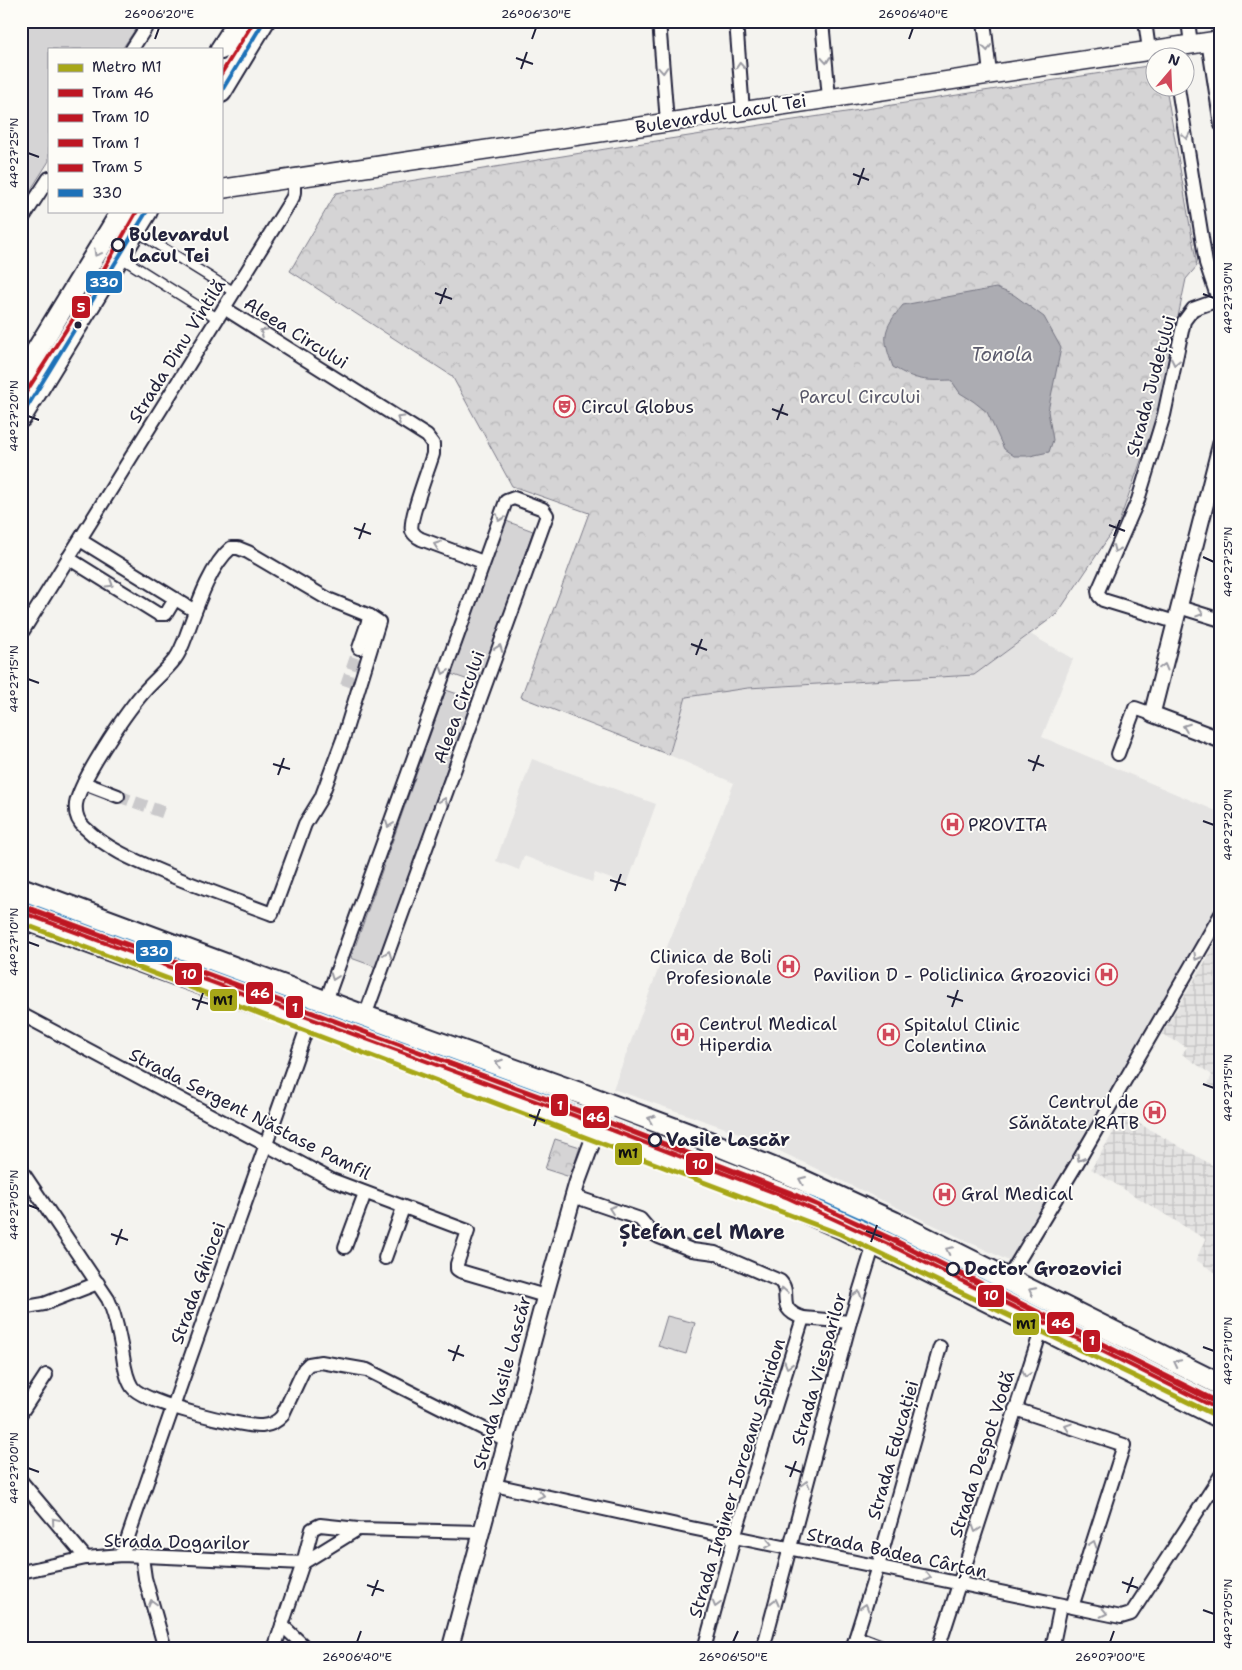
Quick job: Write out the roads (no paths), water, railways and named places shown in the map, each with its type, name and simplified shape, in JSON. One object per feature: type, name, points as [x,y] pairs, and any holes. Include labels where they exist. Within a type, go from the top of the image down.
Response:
[{"type":"main road","points":[[222,48],[238,21]]},
{"type":"main road","points":[[222,90],[264,21]]},
{"type":"main road","name":"Bulevardul Lacul Tei","points":[[1186,48],[1207,42]]},
{"type":"main road","name":"Bulevardul Lacul Tei","points":[[222,189],[1144,51]]},
{"type":"main road","points":[[21,376],[121,212]]},
{"type":"main road","points":[[21,417],[28,394],[120,257],[146,212]]},
{"type":"main road","points":[[21,888],[712,1143],[829,1192],[894,1222],[1221,1385]]},
{"type":"main road","points":[[21,918],[309,1022],[597,1129],[764,1194],[874,1244],[1221,1418]]},
{"type":"street","points":[[133,48],[150,21]]},
{"type":"street","points":[[659,21],[667,122]]},
{"type":"street","points":[[736,21],[743,111]]},
{"type":"street","points":[[823,21],[829,98]]},
{"type":"street","points":[[984,21],[990,74]]},
{"type":"street","points":[[1145,21],[1149,48]]},
{"type":"street","points":[[1188,21],[1207,42],[1221,125]]},
{"type":"street","name":"Strada Județului","points":[[1176,622],[1103,600],[1099,596],[1098,591],[1138,500],[1164,415],[1184,321],[1193,309],[1218,293],[1206,263],[1180,98]]},
{"type":"street","name":"Strada Dinu Vintilă","points":[[21,634],[293,197],[294,178]]},
{"type":"street","points":[[21,221],[48,180]]},
{"type":"street","points":[[136,231],[234,292]]},
{"type":"street","points":[[120,257],[220,313]]},
{"type":"street","name":"Aleea Circului","points":[[220,313],[427,436],[433,444],[433,454],[412,520],[412,532],[420,539],[483,562]]},
{"type":"street","points":[[1152,714],[1221,443]]},
{"type":"street","name":"Aleea Circului","points":[[326,1001],[506,501],[514,498],[543,509],[547,515],[537,544],[365,1016]]},
{"type":"street","points":[[80,540],[195,611]]},
{"type":"street","points":[[231,548],[238,548],[248,552],[328,599],[370,616],[380,622],[343,739],[321,798],[306,824],[272,914],[182,881],[126,857],[84,828],[77,818],[76,804],[84,783],[108,742],[141,695],[179,654],[204,591],[225,553],[231,548]]},
{"type":"street","points":[[68,558],[158,614],[166,614],[175,599]]},
{"type":"street","points":[[1179,606],[1221,620]]},
{"type":"street","points":[[359,648],[370,616]]},
{"type":"street","points":[[1118,754],[1135,708],[1221,740]]},
{"type":"street","points":[[84,783],[118,796]]},
{"type":"street","points":[[995,1304],[1221,914]]},
{"type":"street","name":"Strada Sergent Năstase Pamfil","points":[[21,1014],[332,1180],[365,1194],[468,1231],[457,1264],[457,1268],[460,1271],[545,1296]]},
{"type":"street","name":"Strada Ghiocei","points":[[122,1555],[172,1406],[267,1146],[309,1022]]},
{"type":"street","name":"Strada Vasile Lascăr","points":[[450,1649],[573,1196],[597,1129],[612,1105]]},
{"type":"street","points":[[21,1170],[114,1310],[129,1382],[141,1394],[172,1406],[253,1425],[268,1425],[282,1416],[304,1369],[309,1364],[321,1362],[367,1370],[506,1440]]},
{"type":"street","points":[[345,1247],[365,1194]]},
{"type":"street","points":[[573,1196],[640,1219],[658,1237],[700,1252],[715,1253],[780,1281],[783,1284],[786,1306],[790,1312],[803,1318],[850,1322]]},
{"type":"street","points":[[385,1258],[403,1208]]},
{"type":"street","name":"Strada Viesparilor","points":[[763,1649],[788,1548],[850,1322],[874,1244]]},
{"type":"street","points":[[21,1308],[44,1304],[98,1284]]},
{"type":"street","name":"Strada Inginer Iorceanu Spiridon","points":[[704,1649],[734,1537],[803,1318]]},
{"type":"street","name":"Strada Despot Vodă","points":[[938,1649],[1042,1328]]},
{"type":"street","name":"Strada Educației","points":[[854,1643],[878,1566],[940,1347]]},
{"type":"street","points":[[21,1413],[46,1375]]},
{"type":"street","points":[[1015,1409],[1124,1445],[1052,1649]]},
{"type":"street","name":"Strada Badea Cârțan","points":[[494,1485],[1121,1617],[1131,1614],[1221,1475]]},
{"type":"street","points":[[21,1481],[86,1558]]},
{"type":"street","points":[[274,1649],[303,1563],[312,1529],[316,1526],[481,1532]]},
{"type":"street","points":[[303,1563],[358,1529]]},
{"type":"street","name":"Strada Dogarilor","points":[[21,1572],[86,1558],[122,1555],[303,1563]]},
{"type":"street","points":[[142,1557],[145,1578],[164,1649]]},
{"type":"street","points":[[282,1625],[307,1649]]},
{"type":"street","points":[[854,1643],[887,1649]]},
{"type":"water","name":"Tonola","points":[[996,288],[1014,295],[1044,317],[1061,348],[1048,411],[1053,440],[1049,452],[1030,456],[1014,456],[1004,449],[987,412],[960,393],[951,380],[915,378],[893,367],[889,357],[886,334],[891,321],[903,305]]},
{"type":"tunnel","points":[[346,686],[359,648]]},
{"type":"tunnel","points":[[118,796],[165,813]]},
{"type":"metro line","name":"M1","points":[[21,923],[840,1234],[1221,1418]]},
{"type":"tram line","name":"5","points":[[222,72],[254,21]]},
{"type":"tram line","name":"5","points":[[21,400],[93,288],[136,212]]},
{"type":"tram line","name":"46","points":[[21,905],[575,1109],[790,1192],[893,1239],[1221,1403]]},
{"type":"tram line","name":"1","points":[[21,907],[454,1065],[824,1208],[1218,1404]]},
{"type":"tram line","name":"10","points":[[21,912],[573,1115],[788,1198],[890,1245],[1218,1409]]},
{"type":"place","name":"Bulevardul Lacul Tei","points":[[118,245]]},
{"type":"place","name":"Circul Globus","points":[[565,407]]},
{"type":"place","name":"PROVITA","points":[[952,825]]},
{"type":"place","name":"Clinica de Boli Profesionale","points":[[788,967]]},
{"type":"place","name":"Pavilion D - Policlinica Grozovici","points":[[1107,975]]},
{"type":"place","name":"Centrul Medical Hiperdia","points":[[683,1034]]},
{"type":"place","name":"Spitalul Clinic Colentina","points":[[888,1035]]},
{"type":"place","name":"Centrul de Sănătate RATB","points":[[1155,1112]]},
{"type":"place","name":"Vasile Lascăr","points":[[655,1140]]},
{"type":"place","name":"Gral Medical","points":[[945,1194]]},
{"type":"place","name":"Doctor Grozovici","points":[[953,1269]]},
{"type":"district","name":"Ștefan cel Mare","points":[[702,1232]]},
{"type":"park label","name":"Parcul Circului","points":[[860,397]]}]
